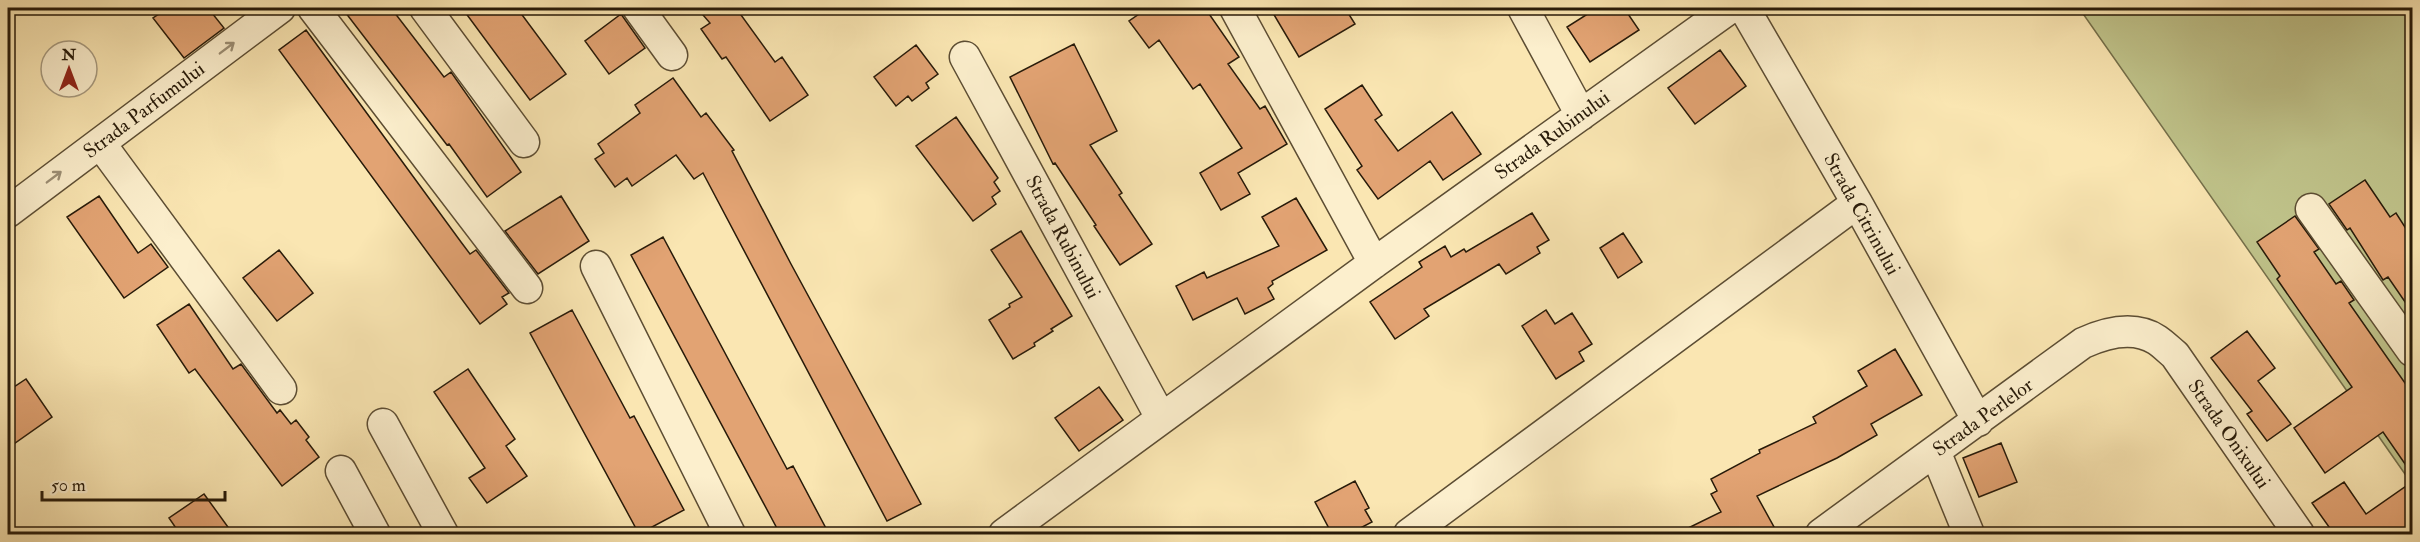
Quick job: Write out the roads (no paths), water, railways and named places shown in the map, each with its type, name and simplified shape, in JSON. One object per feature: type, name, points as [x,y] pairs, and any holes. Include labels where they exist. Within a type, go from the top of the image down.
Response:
[{"type":"street","name":"Strada Parfumului","points":[[8,212],[280,8]]},
{"type":"street","points":[[313,8],[527,288]]},
{"type":"street","points":[[425,8],[524,142]]},
{"type":"street","points":[[638,8],[672,54]]},
{"type":"street","points":[[1235,8],[1374,263]]},
{"type":"street","points":[[1523,8],[1581,115]]},
{"type":"street","name":"Strada Rubinului","points":[[1004,534],[1374,263],[1730,8]]},
{"type":"street","name":"Strada Citrinului","points":[[1744,8],[1857,203],[1978,421]]},
{"type":"street","name":"Strada Rubinului","points":[[965,57],[1161,418]]},
{"type":"street","points":[[100,143],[281,389]]},
{"type":"street","points":[[1409,534],[1857,203]]},
{"type":"street","points":[[2311,209],[2412,351]]},
{"type":"street","points":[[596,266],[730,534]]},
{"type":"street","name":"Strada Perlelor","points":[[1821,534],[2083,343],[2106,333],[2131,332],[2155,338]]},
{"type":"street","name":"Strada Onixului","points":[[2155,338],[2175,356],[2299,534]]},
{"type":"street","points":[[383,424],[443,534]]},
{"type":"street","points":[[1935,452],[1970,534]]},
{"type":"street","points":[[341,471],[375,534]]}]
